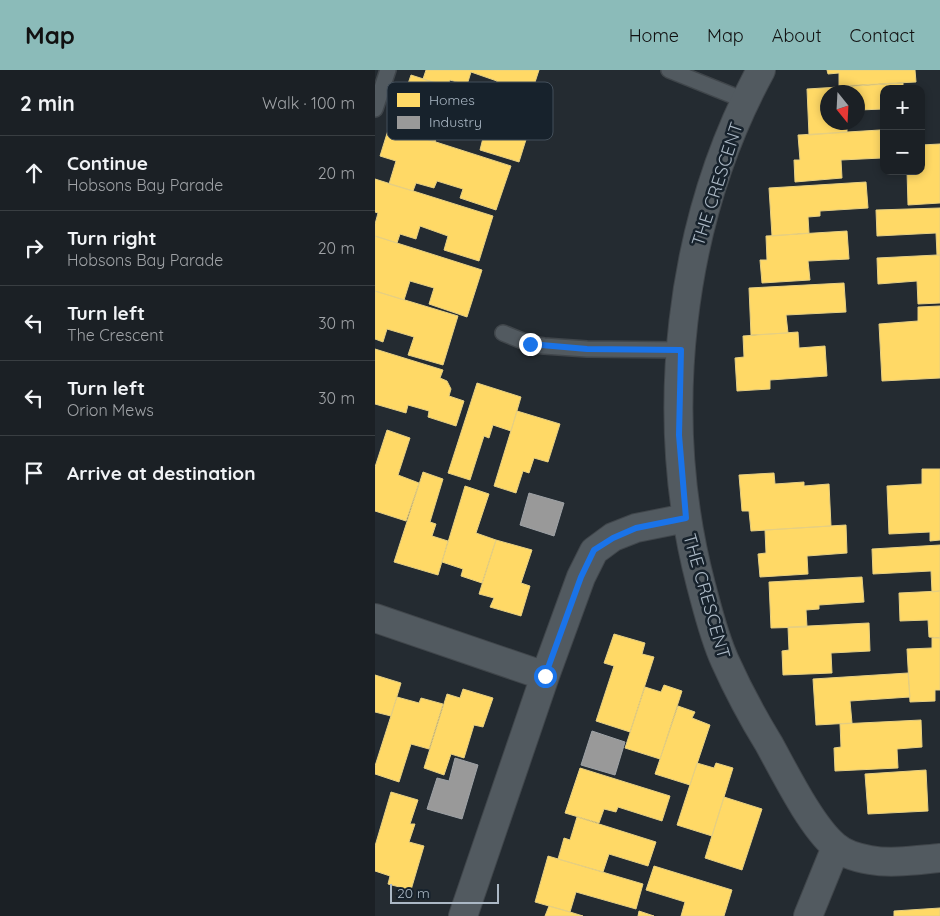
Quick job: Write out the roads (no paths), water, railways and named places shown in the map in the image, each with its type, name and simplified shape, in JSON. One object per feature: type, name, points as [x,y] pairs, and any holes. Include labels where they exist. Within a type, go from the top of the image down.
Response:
[{"type":"street","name":"THE CRESCENT","points":[[761,70],[744,100],[719,166],[702,222],[685,306],[681,350],[679,435],[686,518],[693,552],[706,603],[724,660],[759,728],[805,808],[824,835],[836,847],[847,854],[871,860],[892,861],[940,858]]},
{"type":"street","points":[[463,916],[545,676],[581,577],[594,550],[613,538],[636,528],[686,518]]},
{"type":"street","points":[[375,618],[545,676]]},
{"type":"street","points":[[808,916],[836,847]]},
{"type":"lane","points":[[375,109],[388,70]]},
{"type":"lane","points":[[669,70],[744,100]]},
{"type":"lane","points":[[503,333],[521,341],[544,346],[587,349],[681,350]]}]
